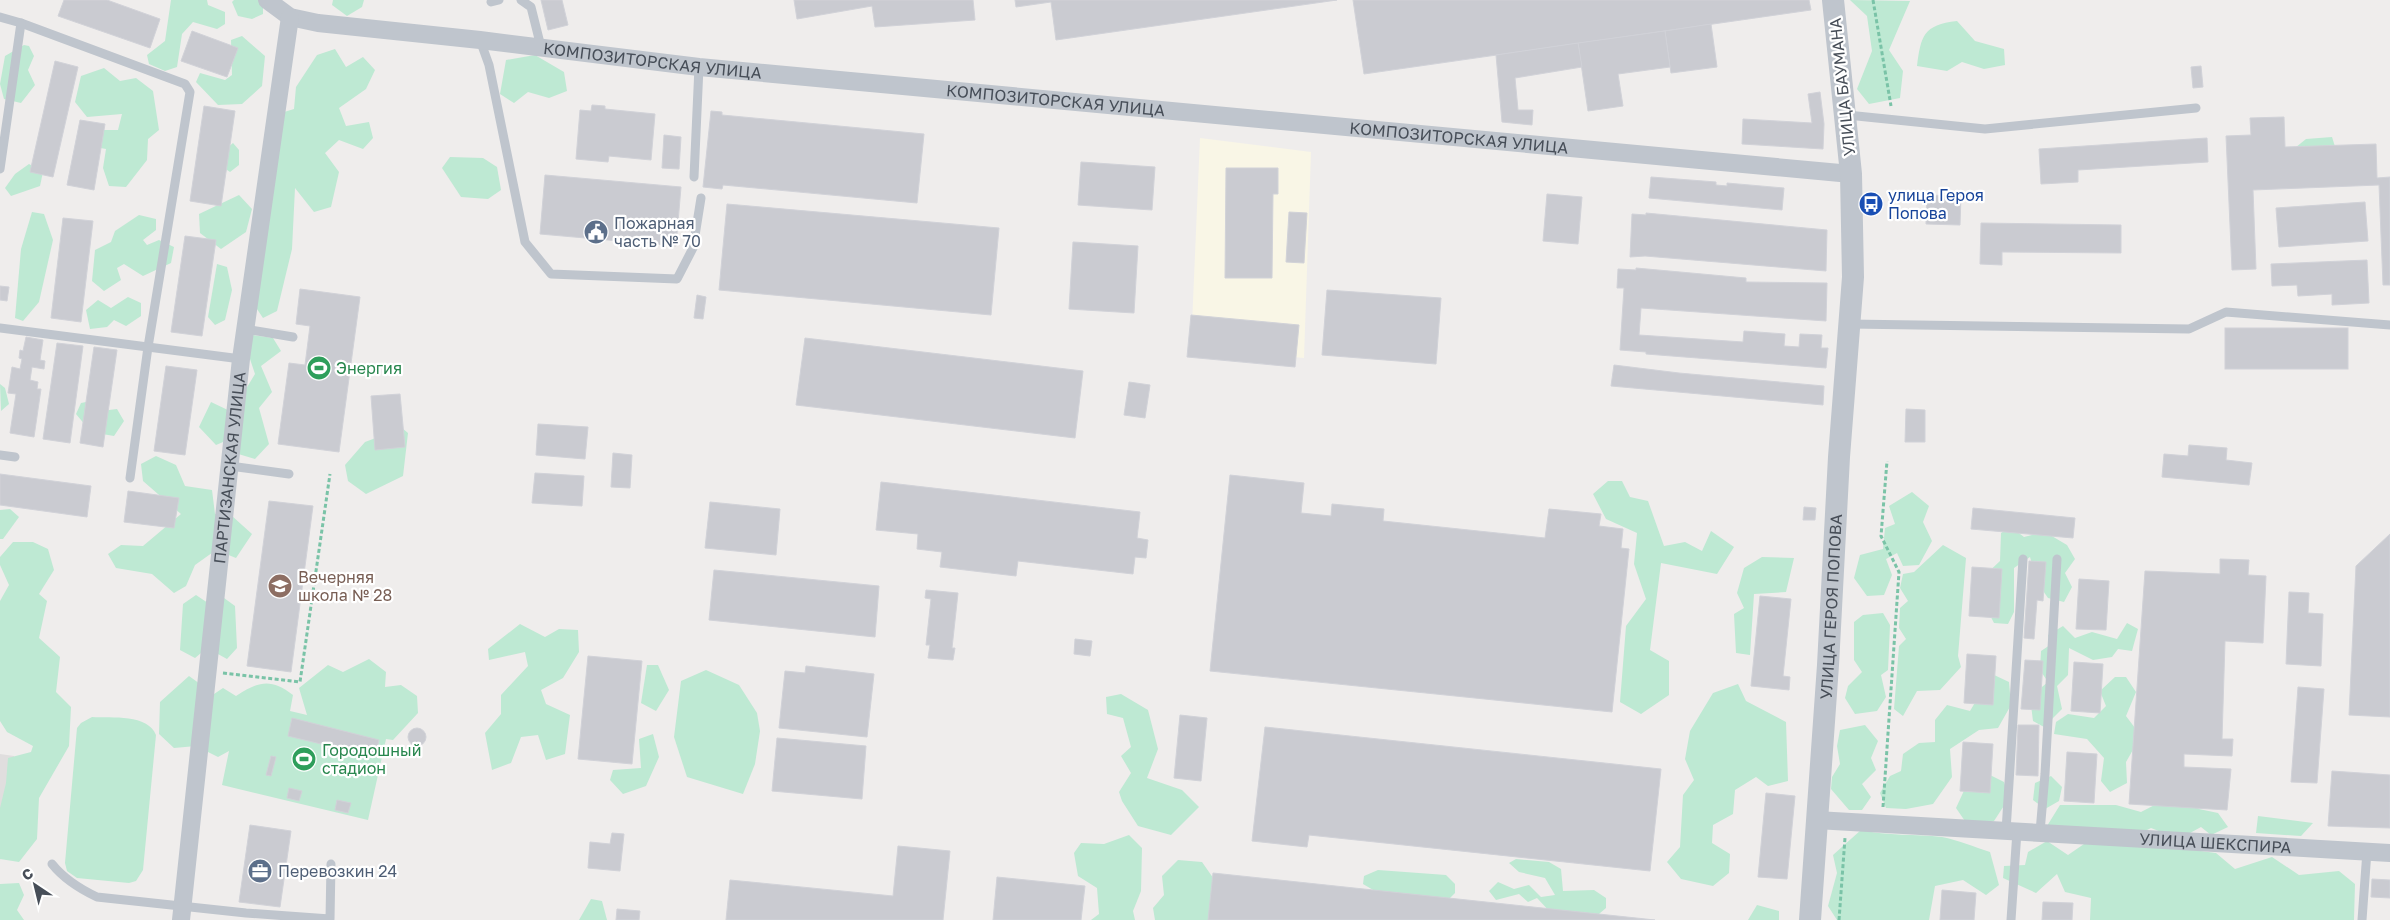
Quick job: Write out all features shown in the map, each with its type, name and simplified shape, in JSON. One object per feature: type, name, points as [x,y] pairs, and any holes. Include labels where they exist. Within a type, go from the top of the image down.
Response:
[{"type":"street","name":"КОМПОЗИТОРСКАЯ УЛИЦА","points":[[267,0],[290,17],[318,23],[541,47],[699,67],[1851,174]]},
{"type":"street","name":"УЛИЦА БАУМАНА","points":[[1833,0],[1851,174]]},
{"type":"street","name":"ПАРТИЗАНСКАЯ УЛИЦА","points":[[181,914],[241,359],[290,17]]},
{"type":"street","name":"УЛИЦА ГЕРОЯ ПОПОВА","points":[[1810,920],[1853,277],[1851,174]]},
{"type":"street","name":"УЛИЦА ШЕКСПИРА","points":[[1816,820],[2390,853]]},
{"type":"lane","points":[[521,0],[532,7],[541,47]]},
{"type":"lane","points":[[0,17],[21,23],[185,84],[190,92],[148,347],[130,478]]},
{"type":"lane","points":[[0,169],[21,23]]},
{"type":"lane","points":[[480,40],[488,65],[526,242],[551,274],[677,279],[693,248],[701,198]]},
{"type":"lane","points":[[694,176],[699,67]]},
{"type":"lane","points":[[1846,115],[1985,129],[2196,108]]},
{"type":"lane","points":[[1850,324],[2189,329],[2226,312],[2390,325]]},
{"type":"lane","points":[[0,328],[241,359]]},
{"type":"lane","points":[[245,329],[293,337]]},
{"type":"lane","points":[[0,455],[15,457]]},
{"type":"lane","points":[[230,466],[289,474]]},
{"type":"lane","points":[[2040,832],[2058,559]]},
{"type":"lane","points":[[2011,920],[2011,831],[2023,560]]},
{"type":"lane","points":[[2362,920],[2367,851]]},
{"type":"lane","points":[[52,864],[58,872],[78,888],[97,898],[181,914],[330,920],[331,864]]},
{"type":"path","points":[[1873,0],[1893,119]]},
{"type":"path","points":[[1882,823],[1898,572],[1881,536],[1887,461]]},
{"type":"path","points":[[207,671],[300,682],[330,474]]},
{"type":"path","points":[[1839,920],[1847,822]]},
{"type":"shaded area","points":[[1200,138],[1311,152],[1304,358],[1191,348]]},
{"type":"shaded area","points":[[0,754],[14,756],[0,861]]},
{"type":"green space","points":[[171,0],[207,0],[208,5],[225,12],[225,24],[217,29],[193,22],[182,34],[177,67],[165,71],[149,64],[147,55],[165,41]]},
{"type":"green space","points":[[234,0],[259,0],[263,2],[263,14],[252,19],[238,16],[232,2]]},
{"type":"green space","points":[[333,0],[364,0],[362,7],[347,16],[332,5]]},
{"type":"green space","points":[[1850,0],[1910,1],[1889,50],[1903,71],[1900,98],[1869,104],[1857,89],[1872,51],[1867,16]]},
{"type":"green space","points":[[1957,21],[1975,41],[2004,49],[2005,65],[1984,69],[1962,62],[1947,71],[1917,66],[1922,40],[1930,29]]},
{"type":"green space","points":[[242,36],[265,56],[262,86],[242,104],[218,105],[196,82],[200,73],[225,80],[232,75],[231,40]]},
{"type":"green space","points":[[24,45],[29,46],[34,56],[28,70],[35,85],[21,103],[4,99],[0,84],[5,56]]},
{"type":"green space","points":[[335,49],[346,67],[363,57],[375,70],[366,89],[339,108],[346,126],[369,122],[373,138],[363,149],[339,140],[325,153],[339,172],[331,207],[314,212],[295,188],[292,249],[277,311],[263,318],[255,306],[271,116],[294,109],[296,87],[317,55]]},
{"type":"green space","points":[[535,55],[564,72],[567,91],[549,98],[528,92],[514,103],[500,94],[506,60]]},
{"type":"green space","points":[[104,68],[120,81],[136,78],[153,91],[159,130],[148,139],[147,160],[126,187],[109,186],[103,168],[106,149],[95,147],[96,130],[118,130],[122,114],[87,117],[75,102],[81,76]]},
{"type":"green space","points":[[2332,137],[2337,153],[2285,156],[2306,139]]},
{"type":"green space","points":[[233,143],[239,150],[239,165],[230,172],[220,165],[221,153]]},
{"type":"green space","points":[[450,157],[483,158],[497,167],[501,190],[488,199],[461,197],[442,168]]},
{"type":"green space","points":[[29,164],[43,172],[40,186],[11,196],[5,188],[15,174]]},
{"type":"green space","points":[[239,195],[252,209],[246,232],[221,249],[200,233],[199,214]]},
{"type":"green space","points":[[32,212],[44,214],[53,240],[39,302],[23,321],[15,318],[21,249]]},
{"type":"green space","points":[[139,215],[156,219],[156,230],[143,240],[147,245],[159,240],[174,247],[171,263],[143,276],[124,264],[117,268],[121,280],[104,291],[92,281],[95,250],[111,242],[115,231]]},
{"type":"green space","points":[[217,264],[227,267],[232,290],[225,320],[215,325],[208,317]]},
{"type":"green space","points":[[128,297],[141,303],[141,316],[126,326],[114,320],[107,327],[90,329],[86,310],[98,300],[111,308]]},
{"type":"green space","points":[[252,335],[273,338],[281,351],[261,366],[272,392],[259,408],[269,444],[255,459],[235,453],[235,437],[216,445],[199,427],[211,402],[232,412],[255,374],[247,350]]},
{"type":"green space","points":[[0,384],[5,388],[9,404],[1,411]]},
{"type":"green space","points":[[91,401],[101,411],[117,409],[124,421],[114,436],[91,432],[76,414],[81,403]]},
{"type":"green space","points":[[391,419],[408,433],[403,476],[366,494],[348,481],[345,465],[365,442],[381,436]]},
{"type":"green space","points":[[156,456],[176,465],[185,486],[212,490],[215,514],[232,516],[252,534],[236,558],[216,550],[195,565],[186,586],[174,593],[152,574],[116,568],[108,554],[121,545],[143,546],[181,514],[143,481],[141,464]]},
{"type":"green space","points":[[1608,481],[1622,481],[1630,497],[1648,501],[1664,546],[1685,542],[1702,551],[1711,531],[1734,547],[1717,574],[1661,563],[1650,650],[1669,661],[1669,695],[1641,714],[1620,702],[1626,626],[1646,599],[1634,564],[1637,533],[1606,519],[1593,494]]},
{"type":"green space","points":[[1912,492],[1929,506],[1923,522],[1932,541],[1919,565],[1903,566],[1897,553],[1886,559],[1892,575],[1884,595],[1867,596],[1854,578],[1860,555],[1883,549],[1885,528],[1895,524],[1889,506]]},
{"type":"green space","points":[[10,509],[19,517],[3,539],[0,539],[0,510]]},
{"type":"green space","points":[[2011,527],[2024,537],[2045,532],[2067,545],[2075,559],[2065,573],[2072,587],[2064,602],[2048,598],[2037,582],[2030,557],[2014,568],[2014,612],[2008,624],[1994,623],[1981,598],[1981,579],[2000,561],[2001,533]]},
{"type":"green space","points":[[13,542],[33,542],[48,549],[54,570],[39,594],[47,601],[39,638],[60,657],[56,692],[71,707],[69,746],[39,798],[37,839],[19,862],[0,859],[0,808],[6,783],[8,758],[31,752],[33,746],[7,732],[0,721],[0,601],[9,585],[0,565],[0,557]]},
{"type":"green space","points":[[1943,545],[1966,558],[1958,656],[1961,667],[1940,690],[1917,691],[1903,716],[1894,709],[1899,646],[1906,639],[1899,628],[1900,608],[1908,601],[1900,588],[1903,574],[1914,572]]},
{"type":"green space","points":[[1762,557],[1794,558],[1786,592],[1754,594],[1750,655],[1736,653],[1734,614],[1744,608],[1737,593],[1744,568]]},
{"type":"green space","points":[[196,595],[211,605],[224,598],[235,606],[237,648],[227,659],[207,648],[195,658],[180,650],[183,604]]},
{"type":"green space","points":[[1883,613],[1890,625],[1888,670],[1881,675],[1886,697],[1877,711],[1855,714],[1845,698],[1848,686],[1862,672],[1854,660],[1854,622],[1863,615]]},
{"type":"green space","points":[[2127,623],[2138,629],[2132,651],[2118,649],[2112,657],[2093,660],[2069,648],[2068,675],[2057,686],[2062,709],[2044,727],[2033,721],[2030,697],[2048,682],[2040,670],[2041,651],[2050,645],[2048,635],[2063,626],[2075,638],[2092,632],[2117,639]]},
{"type":"green space","points":[[520,624],[545,637],[559,629],[578,630],[579,652],[563,678],[541,690],[546,704],[570,715],[565,754],[546,760],[538,735],[521,737],[511,763],[492,770],[485,733],[501,714],[501,695],[528,666],[525,652],[489,660],[488,649]]},
{"type":"green space","points":[[369,659],[386,672],[385,687],[401,685],[417,696],[418,713],[393,740],[386,739],[368,820],[222,785],[229,751],[218,757],[196,746],[174,748],[159,734],[160,702],[189,676],[214,694],[223,688],[236,696],[251,687],[271,684],[285,689],[293,695],[290,711],[307,715],[299,688],[328,665],[343,672]]},
{"type":"green space","points":[[647,665],[658,665],[669,690],[656,711],[641,703]]},
{"type":"green space","points":[[706,670],[739,685],[757,713],[760,731],[755,764],[743,794],[687,777],[674,737],[681,681]]},
{"type":"green space","points":[[1992,674],[2009,682],[2011,705],[1998,728],[1979,730],[1950,749],[1952,777],[1933,804],[1906,809],[1886,808],[1880,793],[1890,776],[1901,771],[1903,754],[1919,743],[1935,742],[1935,720],[1947,705],[1970,711]]},
{"type":"green space","points":[[2115,677],[2126,677],[2136,692],[2126,716],[2135,728],[2134,748],[2126,762],[2127,783],[2110,792],[2101,781],[2104,758],[2087,739],[2054,734],[2056,722],[2068,714],[2094,718],[2106,706],[2100,691]]},
{"type":"green space","points":[[1738,684],[1746,701],[1786,722],[1788,781],[1768,786],[1756,777],[1735,790],[1733,814],[1713,825],[1712,843],[1730,854],[1729,873],[1713,886],[1681,879],[1667,862],[1680,847],[1683,795],[1694,780],[1685,759],[1690,731],[1713,693]]},
{"type":"green space","points":[[1121,694],[1148,710],[1158,749],[1147,778],[1182,790],[1199,807],[1171,835],[1138,826],[1122,801],[1119,792],[1131,773],[1121,756],[1131,747],[1123,718],[1107,714],[1106,697]]},
{"type":"green space","points":[[92,717],[138,720],[152,728],[156,735],[143,870],[136,881],[129,883],[77,878],[67,871],[65,863],[77,728],[81,723]]},
{"type":"green space","points":[[1865,725],[1878,741],[1871,758],[1876,770],[1862,784],[1871,797],[1862,810],[1849,810],[1831,789],[1832,777],[1840,764],[1837,746],[1840,730]]},
{"type":"green space","points":[[653,734],[659,757],[646,786],[623,794],[610,780],[613,770],[641,768],[639,739]]},
{"type":"green space","points":[[1988,774],[2004,782],[2009,798],[1994,821],[1967,824],[1956,808],[1968,782]]},
{"type":"green space","points":[[2051,776],[2062,787],[2059,801],[2045,809],[2033,800],[2035,783]]},
{"type":"green space","points":[[2189,796],[2199,809],[2218,813],[2228,827],[2211,835],[2201,827],[2179,839],[2151,828],[2135,836],[2047,826],[2060,805],[2116,805],[2141,812],[2170,797]]},
{"type":"green space","points":[[2258,816],[2313,823],[2301,836],[2256,833]]},
{"type":"green space","points":[[1861,830],[1942,837],[1990,852],[1999,885],[1986,895],[1963,880],[1935,886],[1929,920],[1837,920],[1828,906],[1837,873],[1833,855]]},
{"type":"green space","points":[[1129,835],[1142,848],[1141,891],[1133,911],[1135,920],[1091,920],[1099,914],[1097,888],[1078,876],[1074,853],[1081,843],[1104,844]]},
{"type":"green space","points":[[2047,841],[2068,855],[2084,844],[2154,845],[2216,853],[2235,869],[2272,857],[2299,875],[2339,871],[2355,884],[2354,920],[2090,920],[2091,898],[2065,892],[2057,874],[2036,893],[2003,878],[2004,866],[2025,865],[2028,852]]},
{"type":"green space","points":[[1516,859],[1549,862],[1561,869],[1563,891],[1594,890],[1606,898],[1606,908],[1593,919],[1552,914],[1537,898],[1528,902],[1519,894],[1496,900],[1489,891],[1498,882],[1514,889],[1529,885],[1541,897],[1555,895],[1545,878],[1519,872],[1509,863]]},
{"type":"green space","points":[[1178,860],[1202,862],[1225,895],[1218,920],[1155,920],[1153,908],[1164,895],[1162,876]]},
{"type":"green space","points":[[1378,870],[1446,875],[1455,884],[1455,893],[1446,902],[1380,894],[1363,884],[1364,876]]},
{"type":"green space","points":[[19,883],[24,895],[17,910],[24,920],[0,920],[0,884]]},
{"type":"green space","points":[[591,899],[602,901],[607,920],[579,920]]},
{"type":"green space","points":[[1757,905],[1779,911],[1779,920],[1748,920]]},
{"type":"building","points":[[64,0],[107,0],[160,19],[150,48],[58,16]]},
{"type":"building","points":[[541,0],[562,0],[568,25],[548,30]]},
{"type":"building","points":[[794,0],[973,0],[975,20],[875,27],[872,6],[797,19]]},
{"type":"building","points":[[1015,0],[1337,0],[1056,40],[1051,2],[1016,7]]},
{"type":"building","points":[[1353,0],[1809,0],[1811,10],[1364,74]]},
{"type":"building","points":[[1711,24],[1717,67],[1671,73],[1665,31]]},
{"type":"building","points":[[192,31],[238,48],[227,77],[181,61]]},
{"type":"building","points":[[1665,31],[1670,67],[1618,74],[1623,106],[1588,111],[1578,43]]},
{"type":"building","points":[[1578,43],[1582,67],[1515,78],[1518,110],[1533,110],[1532,125],[1502,122],[1496,55]]},
{"type":"building","points":[[55,61],[78,67],[53,177],[30,172]]},
{"type":"building","points":[[2201,66],[2203,87],[2193,88],[2191,67]]},
{"type":"building","points":[[1820,92],[1824,124],[1823,149],[1742,144],[1743,119],[1812,123],[1808,94]]},
{"type":"building","points":[[592,105],[605,106],[605,109],[655,114],[651,160],[609,156],[608,162],[576,159],[580,110],[591,111]]},
{"type":"building","points":[[204,106],[235,111],[221,206],[190,201]]},
{"type":"building","points":[[711,111],[722,112],[722,115],[924,134],[917,203],[723,185],[722,189],[703,187]]},
{"type":"building","points":[[2284,117],[2285,147],[2376,144],[2377,178],[2390,177],[2390,285],[2383,285],[2379,185],[2253,190],[2256,269],[2232,270],[2226,136],[2251,135],[2250,118]]},
{"type":"building","points":[[80,120],[105,124],[94,190],[67,185]]},
{"type":"building","points":[[664,135],[681,137],[679,169],[662,168]]},
{"type":"building","points":[[2207,138],[2208,162],[2078,170],[2078,182],[2041,184],[2039,149]]},
{"type":"building","points":[[1081,162],[1155,167],[1152,210],[1078,205]]},
{"type":"building","points":[[1226,168],[1278,168],[1278,194],[1273,194],[1272,278],[1225,278]]},
{"type":"building","points":[[545,175],[681,187],[676,246],[540,234]]},
{"type":"building","points":[[1651,177],[1716,182],[1716,185],[1727,186],[1727,183],[1784,188],[1782,210],[1649,198]]},
{"type":"building","points":[[1547,194],[1582,197],[1578,244],[1543,241]]},
{"type":"building","points":[[1927,195],[1961,196],[1960,225],[1926,224]]},
{"type":"building","points":[[2365,202],[2368,241],[2279,247],[2276,208]]},
{"type":"building","points":[[727,204],[999,228],[991,315],[719,290]]},
{"type":"building","points":[[1289,212],[1307,213],[1304,263],[1286,262]]},
{"type":"building","points":[[1646,213],[1827,230],[1826,271],[1645,256],[1630,257],[1632,214],[1646,215]]},
{"type":"building","points":[[63,218],[93,221],[81,322],[51,318]]},
{"type":"building","points":[[1981,223],[2121,225],[2121,253],[2002,252],[2002,265],[1980,264]]},
{"type":"building","points":[[185,236],[216,240],[202,336],[171,332]]},
{"type":"building","points":[[1073,242],[1138,246],[1134,313],[1069,309]]},
{"type":"building","points":[[2367,260],[2369,303],[2332,305],[2332,294],[2298,296],[2297,285],[2272,286],[2271,264]]},
{"type":"building","points":[[1636,268],[1746,278],[1746,282],[1827,283],[1826,321],[1641,308],[1639,335],[1743,342],[1744,331],[1785,334],[1784,346],[1799,347],[1800,334],[1822,335],[1821,348],[1828,348],[1826,368],[1646,354],[1646,352],[1620,350],[1624,288],[1617,288],[1618,269],[1636,270]]},
{"type":"building","points":[[0,286],[9,287],[7,301],[0,300]]},
{"type":"building","name":"Энергия","points":[[300,289],[360,297],[339,452],[278,444],[289,363],[305,365],[310,326],[296,324]]},
{"type":"building","points":[[1327,290],[1441,298],[1436,364],[1322,355]]},
{"type":"building","points":[[697,295],[706,297],[703,319],[694,318]]},
{"type":"building","points":[[1191,315],[1299,325],[1295,367],[1187,357]]},
{"type":"building","points":[[2225,328],[2348,328],[2348,369],[2225,369]]},
{"type":"building","points":[[26,337],[43,340],[40,360],[45,361],[44,369],[32,367],[30,380],[38,382],[37,389],[41,389],[34,437],[10,433],[16,394],[8,393],[12,367],[20,369],[22,359],[19,358],[20,350],[23,351]]},
{"type":"building","points":[[805,338],[1083,371],[1075,438],[796,405]]},
{"type":"building","points":[[57,343],[83,346],[70,443],[43,439]]},
{"type":"building","points":[[94,347],[117,350],[103,447],[80,443]]},
{"type":"building","points":[[1614,365],[1824,386],[1823,405],[1611,386]]},
{"type":"building","points":[[166,366],[197,370],[185,455],[154,451]]},
{"type":"building","points":[[1129,382],[1150,385],[1145,418],[1124,415]]},
{"type":"building","points":[[400,394],[405,447],[375,450],[371,396]]},
{"type":"building","points":[[1906,409],[1925,410],[1925,442],[1905,442]]},
{"type":"building","points":[[538,424],[588,427],[585,459],[536,455]]},
{"type":"building","points":[[2189,445],[2227,448],[2226,460],[2252,463],[2249,485],[2162,477],[2164,454],[2188,456]]},
{"type":"building","points":[[613,453],[632,455],[630,488],[611,487]]},
{"type":"building","points":[[535,473],[584,476],[582,506],[532,503]]},
{"type":"building","points":[[0,474],[91,486],[87,517],[0,505]]},
{"type":"building","points":[[1230,475],[1304,483],[1301,513],[1331,516],[1332,504],[1384,509],[1383,521],[1545,538],[1549,509],[1601,514],[1599,526],[1623,529],[1621,548],[1629,549],[1612,712],[1210,671]]},
{"type":"building","points":[[881,482],[1140,512],[1137,538],[1148,540],[1146,558],[1135,557],[1133,574],[1018,561],[1016,576],[940,567],[942,552],[917,549],[918,534],[876,530]]},
{"type":"building","points":[[128,491],[179,498],[174,528],[124,522]]},
{"type":"building","name":"Вечерняя школа № 28","points":[[269,501],[313,506],[291,672],[247,666]]},
{"type":"building","points":[[710,502],[780,509],[776,555],[705,548]]},
{"type":"building","points":[[1804,507],[1816,508],[1815,520],[1803,520]]},
{"type":"building","points":[[1973,508],[2075,518],[2073,538],[1971,529]]},
{"type":"building","points":[[2390,534],[2390,717],[2349,715],[2356,566]]},
{"type":"building","points":[[2220,559],[2249,560],[2248,575],[2266,576],[2263,643],[2225,641],[2222,739],[2233,739],[2232,756],[2184,754],[2184,767],[2231,769],[2227,810],[2129,804],[2145,571],[2220,574]]},
{"type":"building","points":[[2029,561],[2046,562],[2043,601],[2037,600],[2034,639],[2024,638]]},
{"type":"building","points":[[1972,567],[2002,569],[1999,618],[1969,616]]},
{"type":"building","points":[[714,570],[879,586],[875,637],[709,620]]},
{"type":"building","points":[[2079,579],[2109,581],[2106,630],[2076,629]]},
{"type":"building","points":[[926,590],[958,593],[952,648],[955,648],[953,660],[928,658],[930,645],[926,645],[931,599],[925,598]]},
{"type":"building","points":[[2289,592],[2309,593],[2308,613],[2323,614],[2321,666],[2286,664]]},
{"type":"building","points":[[1760,596],[1791,599],[1783,676],[1790,677],[1789,690],[1751,686]]},
{"type":"building","points":[[1075,639],[1092,641],[1090,656],[1074,654]]},
{"type":"building","points":[[1967,654],[1996,656],[1993,705],[1964,703]]},
{"type":"building","points":[[588,656],[642,661],[632,764],[578,759]]},
{"type":"building","points":[[2025,660],[2043,661],[2040,710],[2021,709]]},
{"type":"building","points":[[2074,662],[2103,664],[2100,713],[2071,711]]},
{"type":"building","points":[[806,666],[874,674],[867,737],[779,728],[785,671],[805,673]]},
{"type":"building","points":[[2298,687],[2324,689],[2317,783],[2291,782]]},
{"type":"building","points":[[1180,715],[1207,718],[1201,781],[1174,778]]},
{"type":"building","points":[[292,718],[379,740],[375,757],[288,736]]},
{"type":"building","points":[[2018,725],[2039,725],[2038,776],[2016,775]]},
{"type":"building","points":[[1265,727],[1661,769],[1650,871],[1309,835],[1307,847],[1252,841]]},
{"type":"building","points":[[417,728],[423,731],[426,737],[423,743],[417,746],[411,743],[408,737],[411,731]]},
{"type":"building","points":[[777,738],[866,746],[862,799],[772,791]]},
{"type":"building","points":[[1963,742],[1993,744],[1990,793],[1960,791]]},
{"type":"building","points":[[2067,752],[2097,754],[2094,803],[2064,801]]},
{"type":"building","points":[[271,756],[276,757],[271,776],[266,775]]},
{"type":"building","points":[[2332,771],[2390,775],[2390,828],[2328,826]]},
{"type":"building","points":[[289,788],[302,791],[299,801],[287,798]]},
{"type":"building","points":[[1766,793],[1795,796],[1787,879],[1758,877]]},
{"type":"building","points":[[337,800],[351,803],[348,813],[335,810]]},
{"type":"building","points":[[250,825],[291,831],[280,907],[239,902]]},
{"type":"building","points":[[612,833],[624,834],[620,871],[588,868],[590,842],[610,844]]},
{"type":"building","points":[[898,846],[950,851],[943,920],[726,920],[730,880],[893,896]]},
{"type":"building","points":[[1213,873],[1655,920],[1208,920]]},
{"type":"building","points":[[997,877],[1085,886],[1081,920],[993,920]]},
{"type":"building","points":[[2372,879],[2390,880],[2390,898],[2371,897]]},
{"type":"building","points":[[1942,890],[1976,893],[1974,920],[1940,920]]},
{"type":"building","points":[[2043,902],[2073,903],[2072,920],[2042,920]]},
{"type":"building","points":[[617,909],[640,911],[639,920],[616,920]]},
{"type":"place","name":"улица Героя Попова","points":[[1871,204]]},
{"type":"place","name":"Пожарная часть № 70","points":[[596,232]]},
{"type":"place","name":"Энергия","points":[[319,368]]},
{"type":"place","name":"Вечерняя школа № 28","points":[[280,586]]},
{"type":"place","name":"Городошный стадион","points":[[304,759]]},
{"type":"place","name":"Перевозкин 24","points":[[260,871]]}]
